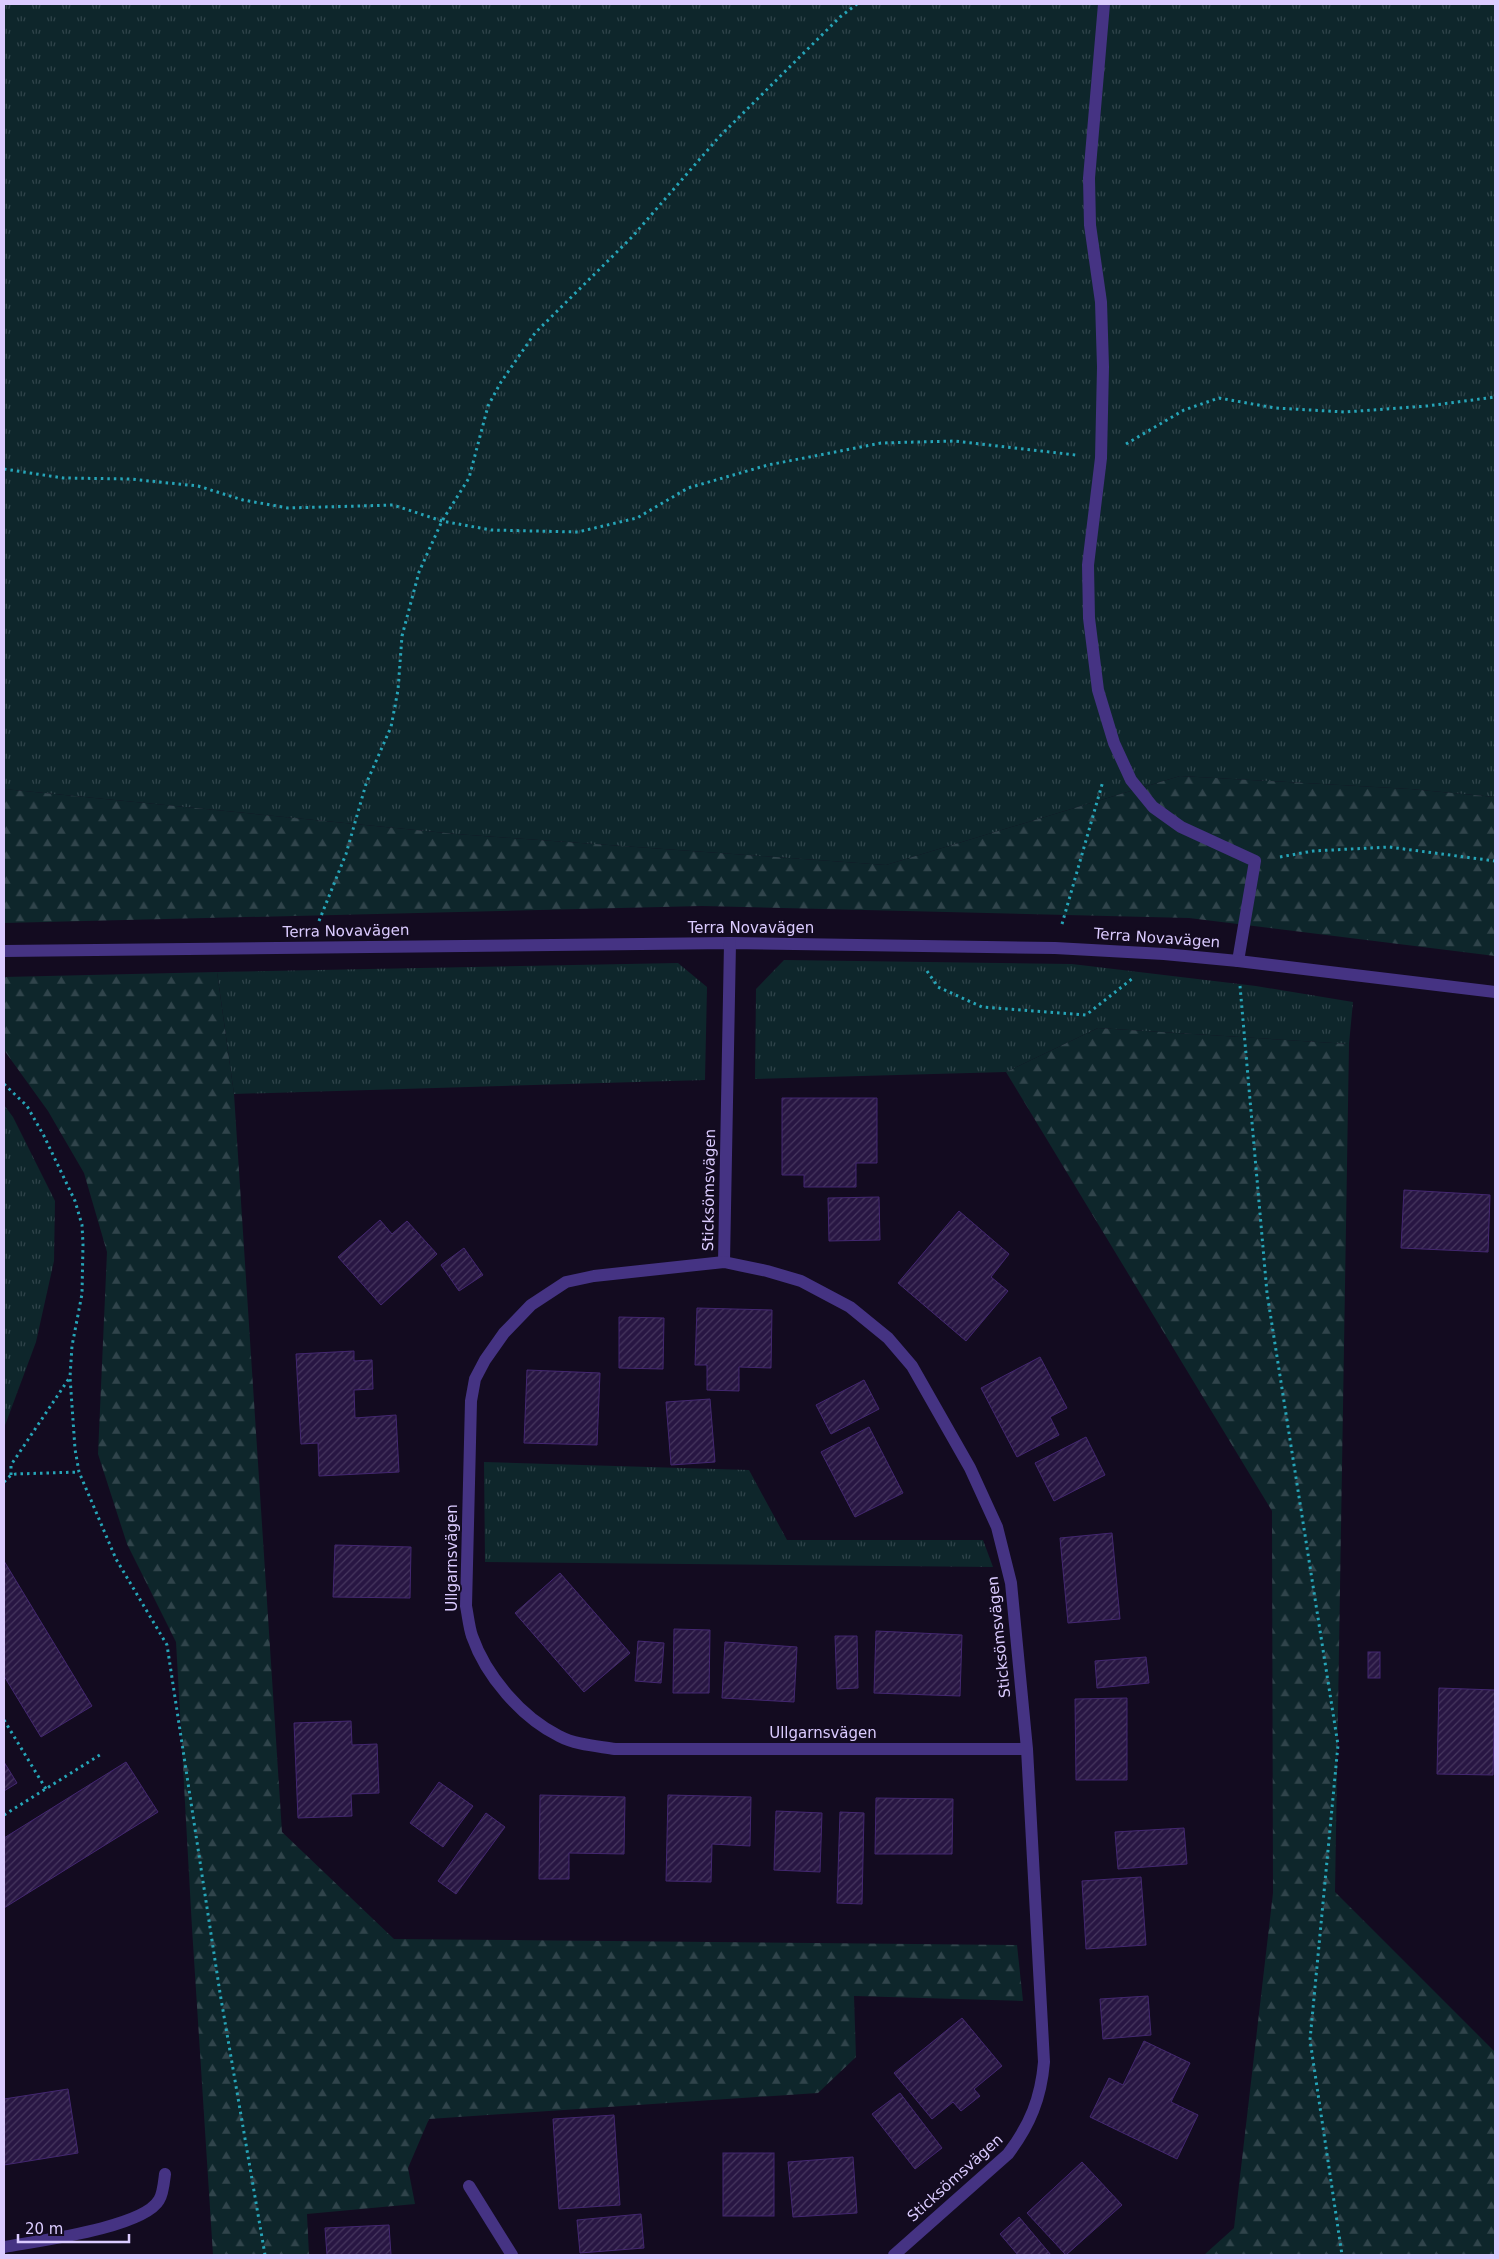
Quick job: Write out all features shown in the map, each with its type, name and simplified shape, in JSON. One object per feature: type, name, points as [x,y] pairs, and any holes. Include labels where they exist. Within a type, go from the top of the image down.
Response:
[{"type":"street","points":[[1104,4],[1089,178],[1090,225],[1101,302],[1103,367],[1101,458],[1088,565],[1088,618],[1098,690],[1114,743],[1131,780],[1152,807],[1181,827],[1256,861],[1238,961]]},
{"type":"street","name":"Terra Novavägen","points":[[4,951],[730,943],[1055,948],[1164,954],[1238,961],[1495,992]]},
{"type":"street","name":"Sticksömsvägen","points":[[730,943],[724,1262],[767,1271],[801,1281],[850,1307],[888,1338],[912,1366],[970,1468],[997,1527],[1011,1583],[1027,1749],[1044,2062],[1042,2088],[1021,2138],[1008,2154],[894,2255]]},
{"type":"street","name":"Ullgarnsvägen","points":[[724,1262],[594,1276],[566,1282],[531,1305],[504,1332],[485,1360],[475,1378],[471,1401],[466,1606],[472,1636],[484,1663],[505,1692],[532,1719],[560,1737],[586,1745],[616,1749],[1027,1749]]},
{"type":"street","points":[[4,2247],[97,2230],[143,2214],[159,2201],[166,2174]]},
{"type":"street","points":[[468,2186],[512,2255]]},
{"type":"path","points":[[308,948],[346,854],[366,784],[391,727],[398,690],[402,636],[419,572],[442,521],[469,478],[488,406],[500,382],[535,333],[632,237],[719,137],[840,17],[857,4]]},
{"type":"path","points":[[4,469],[62,478],[130,479],[198,486],[243,500],[288,508],[393,505],[442,521],[491,530],[578,532],[637,518],[688,488],[768,465],[881,443],[956,441],[1101,458],[1184,410],[1219,398],[1275,408],[1345,412],[1427,406],[1495,397]]},
{"type":"path","points":[[1055,948],[1114,743]]},
{"type":"path","points":[[1256,861],[1312,851],[1389,847],[1495,861]]},
{"type":"path","points":[[910,946],[938,987],[982,1007],[1086,1015],[1164,954]]},
{"type":"path","points":[[1238,961],[1267,1293],[1338,1745],[1310,2040],[1342,2255]]},
{"type":"path","points":[[4,1084],[26,1106],[44,1136],[75,1201],[82,1225],[82,1294],[72,1346],[70,1377],[75,1449],[79,1472],[116,1559],[167,1645],[220,1993],[265,2255]]},
{"type":"path","points":[[4,1482],[10,1475],[11,1465],[70,1377]]},
{"type":"path","points":[[10,1475],[79,1472]]},
{"type":"path","points":[[4,1720],[46,1789]]},
{"type":"path","points":[[4,1815],[103,1753]]},
{"type":"green space","points":[[4,4],[1495,4],[1495,797],[1410,789],[1180,776],[886,865],[456,834],[4,789]]},
{"type":"green space","points":[[1180,776],[1410,789],[1495,797],[1495,956],[1189,918],[702,906],[4,923],[4,789],[456,834],[886,865]]},
{"type":"green space","points":[[784,960],[1072,964],[1256,986],[1353,1002],[1349,1044],[1098,1028],[1006,1072],[755,1079],[756,989]]},
{"type":"green space","points":[[678,963],[707,987],[705,1080],[234,1094],[217,972]]},
{"type":"green space","points":[[217,972],[234,1094],[282,1832],[394,1939],[1017,1945],[1023,2001],[854,1996],[856,2057],[818,2093],[429,2119],[408,2168],[415,2204],[307,2214],[309,2255],[213,2255],[176,1642],[127,1544],[98,1454],[107,1252],[84,1173],[48,1111],[4,1050],[4,977]]},
{"type":"green space","points":[[1098,1028],[1349,1044],[1335,1892],[1495,2052],[1495,2255],[1204,2255],[1234,2228],[1273,1893],[1272,1511],[1006,1072]]},
{"type":"green space","points":[[4,1105],[13,1117],[55,1201],[54,1261],[36,1342],[4,1428]]},
{"type":"green space","points":[[484,1462],[749,1470],[787,1540],[983,1540],[993,1567],[485,1562]]},
{"type":"building","points":[[782,1098],[877,1098],[877,1163],[856,1163],[856,1187],[804,1187],[804,1175],[782,1175]]},
{"type":"building","points":[[1404,1190],[1490,1195],[1488,1252],[1401,1248]]},
{"type":"building","points":[[879,1197],[880,1240],[829,1241],[828,1198]]},
{"type":"building","points":[[959,1211],[1009,1254],[991,1277],[1008,1291],[966,1341],[898,1283]]},
{"type":"building","points":[[380,1220],[392,1234],[407,1221],[437,1254],[381,1305],[338,1257]]},
{"type":"building","points":[[464,1248],[483,1275],[459,1291],[441,1265]]},
{"type":"building","points":[[697,1308],[772,1310],[771,1368],[739,1367],[739,1391],[707,1390],[707,1365],[695,1365]]},
{"type":"building","points":[[619,1317],[664,1318],[663,1369],[619,1368]]},
{"type":"building","points":[[354,1351],[354,1361],[372,1360],[373,1389],[354,1390],[355,1418],[396,1415],[399,1472],[319,1476],[318,1443],[301,1444],[296,1354]]},
{"type":"building","points":[[1040,1357],[1067,1408],[1050,1417],[1059,1435],[1017,1457],[981,1388]]},
{"type":"building","points":[[527,1370],[600,1373],[597,1445],[524,1443]]},
{"type":"building","points":[[864,1380],[879,1409],[831,1434],[816,1405]]},
{"type":"building","points":[[710,1399],[715,1462],[671,1465],[666,1402]]},
{"type":"building","points":[[869,1427],[903,1493],[855,1517],[821,1452]]},
{"type":"building","points":[[1086,1437],[1105,1475],[1054,1501],[1035,1463]]},
{"type":"building","points":[[1112,1533],[1120,1619],[1068,1623],[1060,1538]]},
{"type":"building","points":[[335,1545],[411,1547],[410,1598],[333,1597]]},
{"type":"building","points":[[4,1561],[92,1706],[41,1737],[4,1676]]},
{"type":"building","points":[[560,1573],[630,1653],[584,1692],[515,1613]]},
{"type":"building","points":[[674,1629],[710,1630],[709,1693],[673,1693]]},
{"type":"building","points":[[876,1631],[962,1635],[960,1696],[874,1693]]},
{"type":"building","points":[[835,1636],[857,1636],[858,1688],[837,1689]]},
{"type":"building","points":[[638,1641],[664,1643],[661,1683],[635,1681]]},
{"type":"building","points":[[725,1642],[797,1647],[794,1702],[722,1698]]},
{"type":"building","points":[[1368,1652],[1380,1652],[1380,1678],[1368,1678]]},
{"type":"building","points":[[1146,1657],[1149,1683],[1097,1688],[1095,1661]]},
{"type":"building","points":[[1439,1688],[1495,1690],[1493,1775],[1437,1774]]},
{"type":"building","points":[[1127,1698],[1127,1780],[1076,1780],[1075,1699]]},
{"type":"building","points":[[351,1721],[352,1745],[377,1744],[379,1793],[351,1794],[352,1816],[298,1818],[294,1723]]},
{"type":"building","points":[[4,1762],[17,1783],[4,1791]]},
{"type":"building","points":[[126,1762],[158,1812],[4,1908],[4,1838]]},
{"type":"building","points":[[439,1782],[473,1806],[443,1847],[410,1823]]},
{"type":"building","points":[[540,1795],[625,1797],[624,1854],[569,1853],[569,1879],[539,1879]]},
{"type":"building","points":[[668,1795],[751,1797],[750,1846],[712,1844],[711,1882],[666,1881]]},
{"type":"building","points":[[876,1798],[953,1799],[952,1854],[875,1854]]},
{"type":"building","points":[[776,1811],[822,1813],[820,1872],[774,1870]]},
{"type":"building","points":[[840,1812],[864,1813],[862,1904],[837,1903]]},
{"type":"building","points":[[486,1813],[505,1827],[456,1894],[438,1881]]},
{"type":"building","points":[[1184,1828],[1187,1864],[1118,1869],[1115,1832]]},
{"type":"building","points":[[1141,1877],[1146,1945],[1086,1949],[1082,1881]]},
{"type":"building","points":[[1148,1996],[1151,2035],[1103,2039],[1100,1999]]},
{"type":"building","points":[[962,2018],[1002,2066],[974,2089],[980,2096],[961,2111],[953,2102],[932,2119],[894,2073]]},
{"type":"building","points":[[1144,2041],[1190,2063],[1171,2102],[1198,2115],[1177,2159],[1090,2117],[1109,2078],[1123,2085]]},
{"type":"building","points":[[68,2089],[78,2153],[4,2165],[4,2099]]},
{"type":"building","points":[[900,2093],[942,2148],[915,2169],[872,2114]]},
{"type":"building","points":[[614,2115],[620,2205],[559,2209],[553,2119]]},
{"type":"building","points":[[723,2153],[774,2153],[774,2216],[723,2216]]},
{"type":"building","points":[[853,2157],[857,2213],[793,2217],[788,2162]]},
{"type":"building","points":[[1082,2162],[1122,2205],[1066,2255],[1027,2213]]},
{"type":"building","points":[[641,2214],[644,2248],[580,2253],[577,2220]]},
{"type":"building","points":[[1019,2217],[1051,2255],[1018,2255],[1000,2234]]},
{"type":"building","points":[[389,2225],[391,2255],[327,2255],[325,2228]]}]
